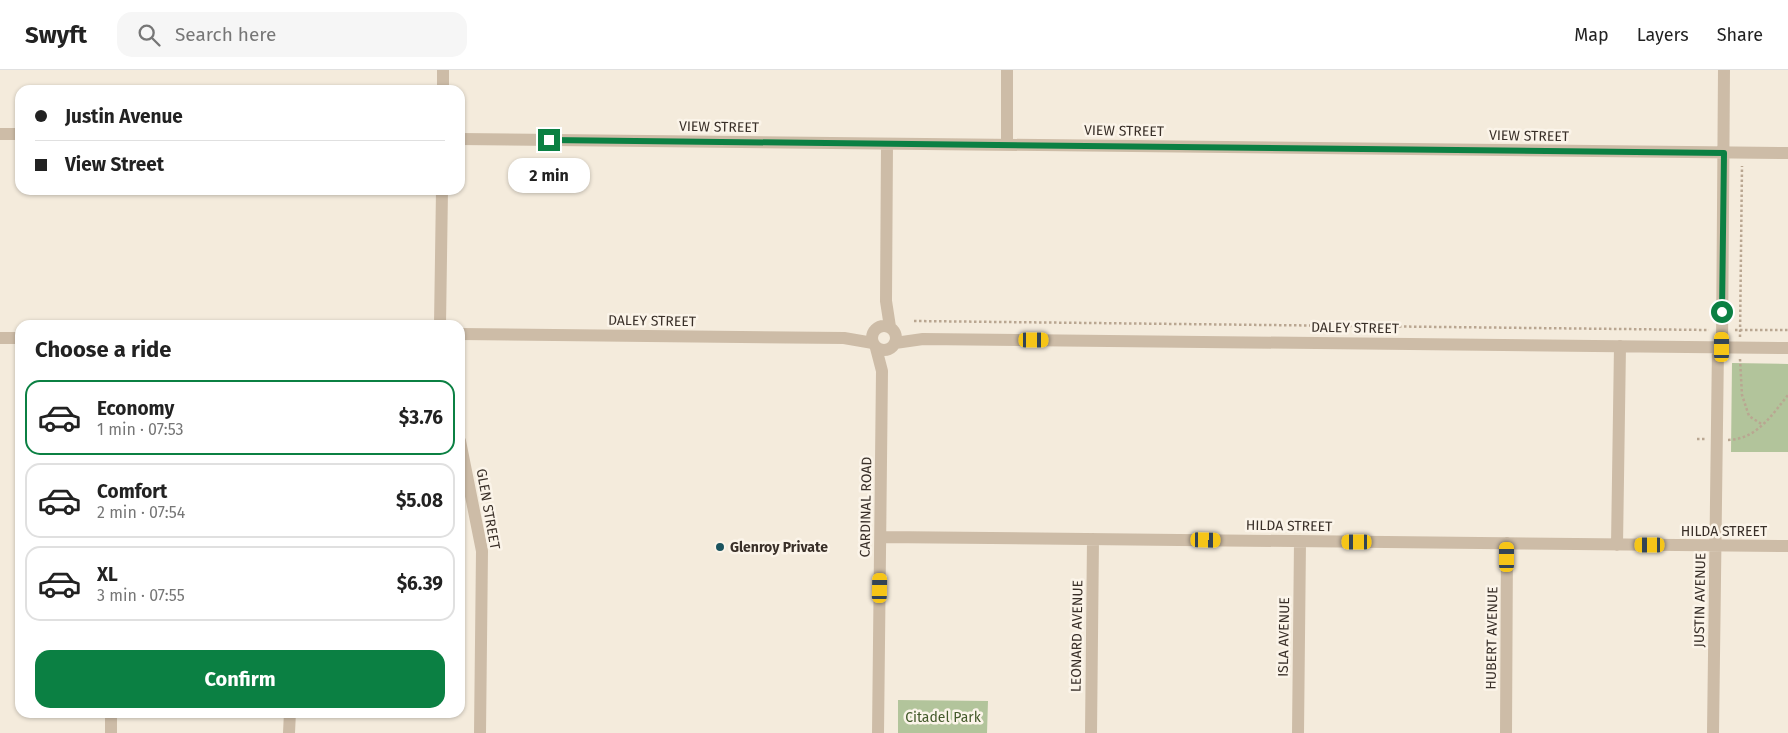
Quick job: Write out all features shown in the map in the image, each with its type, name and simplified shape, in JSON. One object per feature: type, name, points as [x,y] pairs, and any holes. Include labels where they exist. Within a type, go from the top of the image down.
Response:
[{"type":"street","points":[[443,70],[443,85]]},
{"type":"street","points":[[1007,70],[1007,145]]},
{"type":"street","name":"JUSTIN AVENUE","points":[[1713,733],[1716,440],[1722,330],[1724,70]]},
{"type":"street","points":[[0,134],[15,134]]},
{"type":"street","name":"VIEW STREET","points":[[465,139],[1788,153]]},
{"type":"street","name":"CARDINAL ROAD","points":[[878,733],[882,371],[886,301],[887,144]]},
{"type":"street","points":[[440,320],[442,195]]},
{"type":"street","name":"DALEY STREET","points":[[465,334],[1788,348]]},
{"type":"street","points":[[0,338],[15,338]]},
{"type":"street","points":[[1617,545],[1620,346]]},
{"type":"street","name":"GLEN STREET","points":[[465,466],[482,551],[480,733]]},
{"type":"street","name":"HILDA STREET","points":[[881,537],[1788,546]]},
{"type":"street","name":"LEONARD AVENUE","points":[[1090,733],[1093,540]]},
{"type":"street","name":"ISLA AVENUE","points":[[1298,733],[1300,541]]},
{"type":"street","name":"HUBERT AVENUE","points":[[1506,733],[1507,543]]},
{"type":"street","points":[[111,718],[111,733]]},
{"type":"street","points":[[289,733],[290,718]]},
{"type":"path","points":[[1742,166],[1739,348],[1742,394],[1749,416],[1763,425]]},
{"type":"path","points":[[914,321],[1788,330]]},
{"type":"path","points":[[1697,439],[1740,440],[1763,425],[1788,396]]},
{"type":"green space","points":[[1732,363],[1788,364],[1788,452],[1731,452]]},
{"type":"green space","name":"Citadel Park","points":[[898,700],[988,701],[987,733],[898,733]]},
{"type":"place","name":"Glenroy Private","points":[[720,547]]},
{"type":"route","points":[[549,140],[1724,153],[1722,312]]}]
